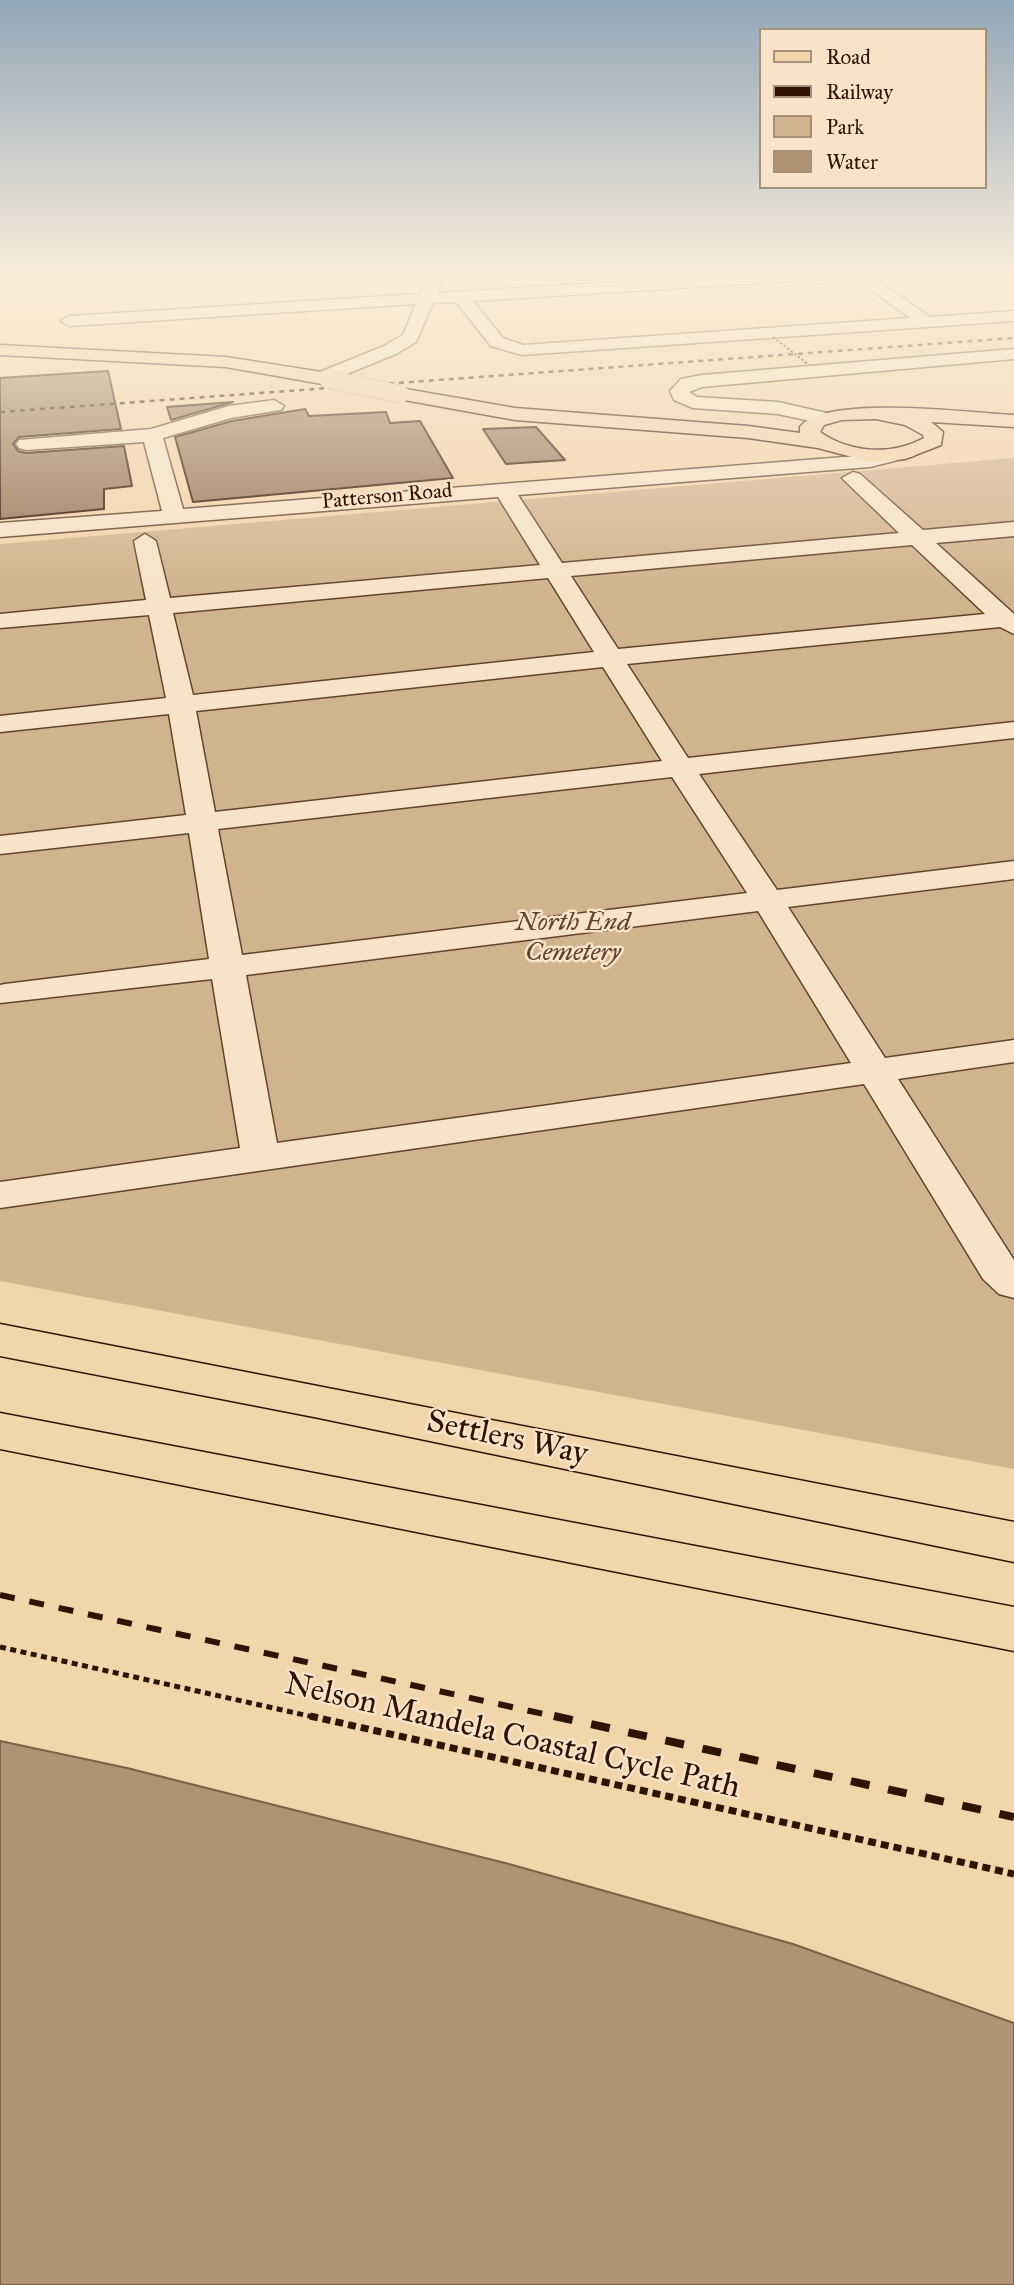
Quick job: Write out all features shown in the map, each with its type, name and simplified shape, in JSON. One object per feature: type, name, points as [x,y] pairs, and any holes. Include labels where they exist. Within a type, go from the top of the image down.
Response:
[{"type":"main road","points":[[333,381],[515,414],[702,428],[821,443],[872,454],[907,452],[959,428],[1014,423]]},
{"type":"main road","points":[[702,428],[880,414],[1014,423]]},
{"type":"main road","points":[[880,414],[922,423],[933,432],[934,441]]},
{"type":"main road","points":[[820,419],[810,427],[810,434],[821,443]]},
{"type":"main road","name":"Settlers Way","points":[[0,1340],[327,1402],[1014,1542]]},
{"type":"main road","points":[[0,1431],[1014,1629]]},
{"type":"street","points":[[706,381],[688,383],[679,391],[681,396],[693,402],[778,408],[820,419]]},
{"type":"street","points":[[26,444],[152,435],[229,412],[274,406]]},
{"type":"street","points":[[152,435],[174,515]]},
{"type":"street","name":"Patterson Road","points":[[775,467],[805,460],[821,443]]},
{"type":"street","name":"Patterson Road","points":[[0,530],[887,459],[907,452]]},
{"type":"street","points":[[853,478],[1010,623]]},
{"type":"street","points":[[503,488],[680,768],[769,902],[998,1269],[1014,1283]]},
{"type":"street","points":[[0,621],[1014,528]]},
{"type":"street","points":[[145,541],[181,703],[203,821],[225,968],[261,1159]]},
{"type":"street","points":[[0,724],[610,658],[1010,623]]},
{"type":"street","points":[[0,845],[1014,730]]},
{"type":"street","points":[[5,994],[1014,870]]},
{"type":"street","points":[[0,1195],[1014,1051]]},
{"type":"path","name":"Nelson Mandela Coastal Cycle Path","points":[[0,1647],[1014,1874]]},
{"type":"green space","name":"North End Cemetery","points":[[1014,458],[1014,1469],[0,1281],[0,544]]},
{"type":"water","points":[[0,1741],[127,1768],[509,1864],[793,1944],[1014,2023],[1014,2285],[0,2285]]},
{"type":"building","points":[[0,381],[110,381],[121,429],[19,437],[13,444],[18,451],[26,453],[124,446],[132,486],[104,489],[104,509],[0,519]]},
{"type":"building","points":[[233,402],[171,420],[167,407]]},
{"type":"building","points":[[305,409],[309,416],[386,412],[390,423],[420,421],[453,478],[193,502],[175,437],[232,421]]},
{"type":"building","points":[[536,427],[565,460],[506,464],[483,429]]},
{"type":"railway","points":[[0,412],[430,381]]},
{"type":"railway","points":[[0,1595],[562,1718]]},
{"type":"railway","points":[[554,1716],[1014,1817]]}]
